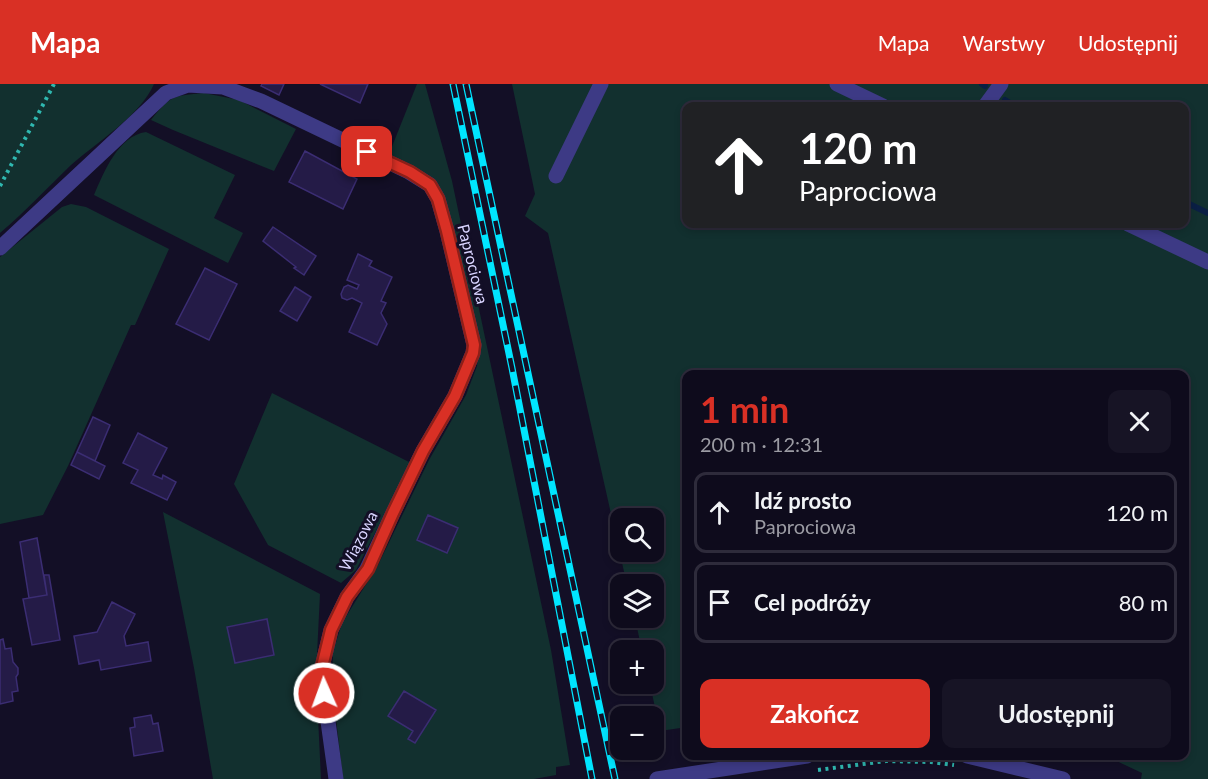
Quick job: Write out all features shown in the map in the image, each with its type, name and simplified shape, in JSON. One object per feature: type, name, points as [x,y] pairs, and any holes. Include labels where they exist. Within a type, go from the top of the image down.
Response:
[{"type":"street","points":[[556,177],[601,84]]},
{"type":"street","points":[[837,84],[875,102]]},
{"type":"street","points":[[989,102],[1001,84]]},
{"type":"street","name":"Paprociowa","points":[[0,248],[166,93],[188,85],[223,87],[261,101],[410,172],[430,185],[438,199],[447,231],[474,345],[468,366]]},
{"type":"street","points":[[1136,228],[1208,262]]},
{"type":"street","name":"Wiązowa","points":[[336,779],[321,671],[331,630],[347,597],[368,569],[423,451],[455,396],[468,366]]},
{"type":"street","points":[[663,778],[781,760]]},
{"type":"street","points":[[964,761],[1063,779]]},
{"type":"path","points":[[0,186],[54,84]]},
{"type":"path","points":[[816,770],[885,761],[964,761]]},
{"type":"green space","points":[[0,84],[154,84],[139,107],[128,118],[71,165],[0,233]]},
{"type":"green space","points":[[417,84],[425,84],[452,181],[551,650],[570,765],[556,767],[556,775],[534,779],[343,779],[332,684],[333,652],[342,623],[378,565],[429,460],[466,395],[477,366],[479,343],[445,203],[392,158],[391,149]]},
{"type":"green space","points":[[512,84],[1208,84],[1208,779],[1141,779],[1142,773],[1114,760],[1189,760],[1189,370],[682,370],[682,728],[664,730],[664,706],[655,706],[652,694],[664,694],[664,640],[640,640],[637,628],[664,628],[664,574],[625,574],[622,562],[664,562],[664,508],[610,509],[548,233],[525,216],[535,194]]},
{"type":"green space","points":[[204,93],[239,100],[296,129],[274,171],[151,120],[173,98]]},
{"type":"green space","points":[[146,132],[235,175],[214,218],[243,233],[228,263],[94,195],[113,156],[127,140]]},
{"type":"green space","points":[[71,204],[86,207],[169,249],[135,325],[131,325],[68,466],[43,515],[0,524],[0,257],[62,207]]},
{"type":"green space","points":[[272,393],[411,463],[356,570],[341,583],[268,545],[234,484]]},
{"type":"green space","points":[[163,512],[320,594],[316,675],[321,779],[213,779]]},
{"type":"building","points":[[262,84],[284,84],[279,95],[261,86]]},
{"type":"building","points":[[320,84],[368,84],[360,103]]},
{"type":"building","points":[[305,151],[357,179],[343,209],[289,182]]},
{"type":"building","points":[[273,227],[316,256],[304,275],[263,241]]},
{"type":"building","points":[[358,254],[372,261],[369,266],[392,277],[381,301],[386,303],[381,313],[387,324],[377,345],[349,332],[362,303],[352,298],[347,300],[342,298],[341,294],[344,287],[348,285],[357,289],[359,285],[347,280]]},
{"type":"building","points":[[205,268],[237,284],[209,340],[176,324]]},
{"type":"building","points":[[295,287],[311,297],[297,321],[280,311]]},
{"type":"building","points":[[93,417],[110,425],[95,461],[77,452]]},
{"type":"building","points":[[138,433],[167,448],[153,475],[162,479],[163,475],[176,482],[167,500],[131,483],[138,470],[123,463]]},
{"type":"building","points":[[77,452],[105,466],[99,479],[71,465]]},
{"type":"building","points":[[428,515],[458,528],[447,553],[417,540]]},
{"type":"building","points":[[37,538],[47,595],[29,598],[20,542]]},
{"type":"building","points":[[44,575],[49,575],[60,640],[32,645],[23,599],[47,595]]},
{"type":"building","points":[[112,602],[135,614],[124,636],[126,646],[148,642],[151,661],[101,670],[99,660],[79,664],[74,636],[97,632]]},
{"type":"building","points":[[267,619],[274,655],[235,663],[227,627]]},
{"type":"building","points":[[3,639],[5,649],[11,648],[13,662],[18,668],[16,677],[18,691],[12,692],[13,701],[0,704],[0,640]]},
{"type":"building","points":[[404,691],[436,710],[415,743],[408,739],[413,731],[388,716]]},
{"type":"building","points":[[151,715],[153,724],[158,723],[163,751],[134,756],[130,728],[135,727],[134,718]]},
{"type":"waterway","points":[[1189,204],[1208,213]]},
{"type":"railway","points":[[453,84],[512,368],[592,779]]},
{"type":"railway","points":[[466,84],[615,779]]},
{"type":"route","points":[[324,693],[321,671],[331,630],[347,597],[368,569],[423,451],[455,396],[473,353],[474,345],[438,199],[430,185],[410,172],[367,152]]}]
